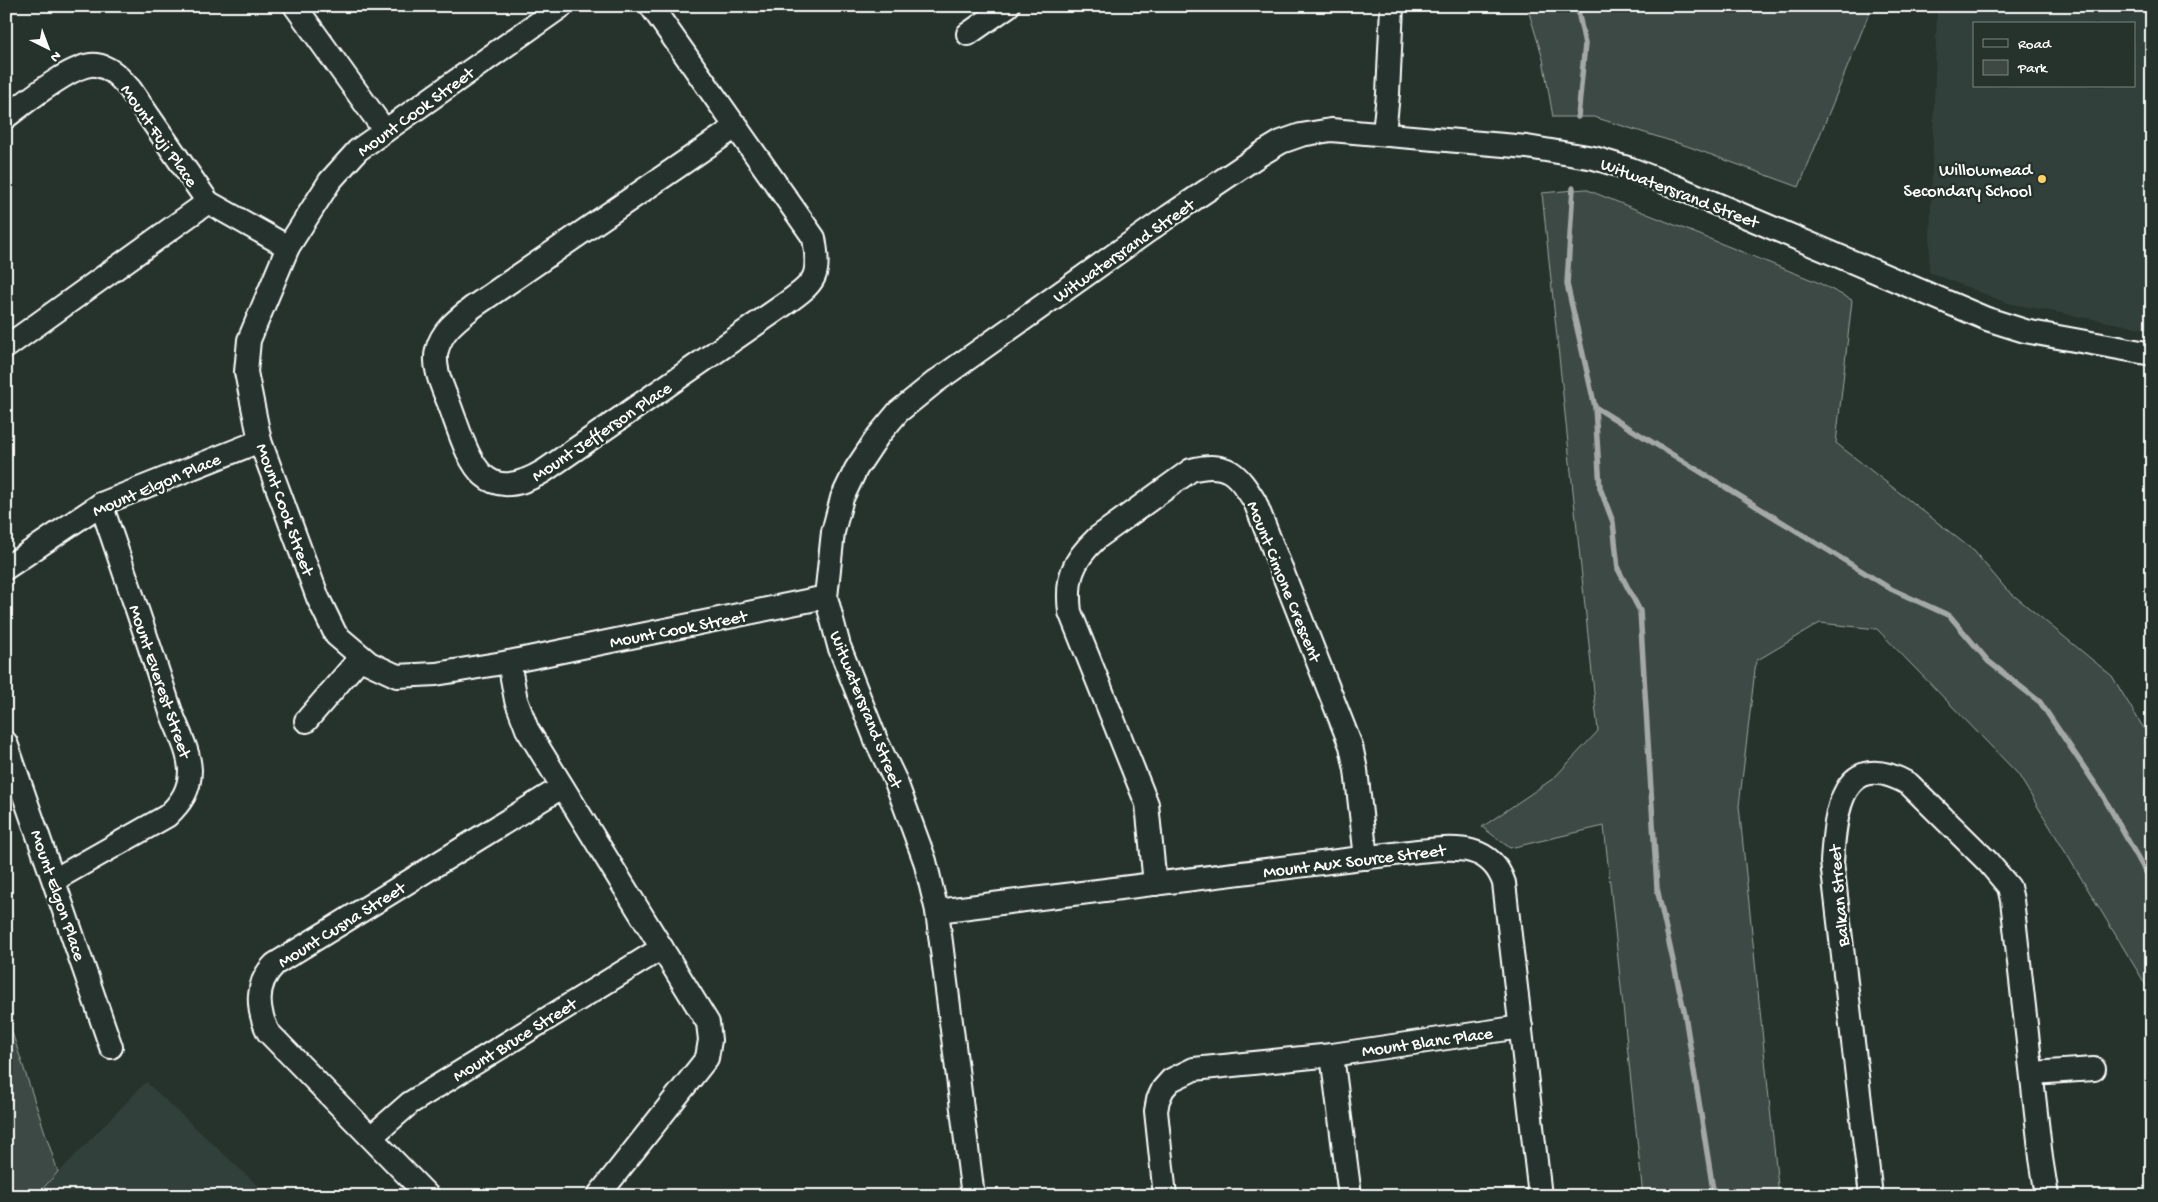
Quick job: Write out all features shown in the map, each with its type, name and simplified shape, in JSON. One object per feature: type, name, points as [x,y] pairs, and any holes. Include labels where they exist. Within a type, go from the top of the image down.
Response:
[{"type":"street","points":[[295,6],[385,131]]},
{"type":"street","name":"Mount Cook Street","points":[[562,6],[358,150],[330,181],[288,247],[249,340],[246,372],[260,441],[322,606],[336,635],[369,663],[397,676],[436,674],[508,662],[826,598]]},
{"type":"street","name":"Mount Jefferson Place","points":[[651,6],[737,126],[814,238],[816,267],[810,286],[528,481],[518,484],[500,484],[482,474],[470,459],[439,376],[436,351],[449,326],[737,126]]},
{"type":"street","points":[[968,34],[1008,6]]},
{"type":"street","points":[[1384,133],[1388,94],[1392,6]]},
{"type":"street","name":"Mount Fuji Place","points":[[6,117],[60,78],[81,67],[95,65],[108,69],[118,76],[130,89],[208,202],[288,247]]},
{"type":"street","name":"Witwatersrand Street","points":[[969,1195],[937,911],[925,861],[896,782],[876,740],[839,646],[826,598],[833,532],[842,498],[856,468],[878,436],[898,412],[935,382],[1169,216],[1268,150],[1281,142],[1314,132],[1331,130],[1384,133],[1527,147],[1594,158],[1665,182],[1987,319],[2025,331],[2152,354]]},
{"type":"street","name":"Mount Fuji Place","points":[[6,347],[208,202]]},
{"type":"street","name":"Mount Elgon Place","points":[[6,568],[101,504],[260,441]]},
{"type":"street","name":"Mount Cimone Crescent","points":[[1155,884],[1147,804],[1070,612],[1068,590],[1075,563],[1096,538],[1191,470],[1205,466],[1219,466],[1230,471],[1239,478],[1255,502],[1351,746],[1356,770],[1366,858]]},
{"type":"street","name":"Mount Everest Street","points":[[54,880],[167,816],[182,800],[189,780],[190,768],[186,751],[170,710],[101,504]]},
{"type":"street","points":[[306,721],[362,657]]},
{"type":"street","points":[[508,662],[516,700],[527,729],[708,1023],[710,1040],[706,1058],[598,1196]]},
{"type":"street","name":"Mount Elgon Place","points":[[6,743],[111,1048]]},
{"type":"street","name":"Balkan Street","points":[[1871,1196],[1832,862],[1834,825],[1841,797],[1850,786],[1870,773],[1894,775],[1909,784],[1988,862],[2009,887],[2047,1196]]},
{"type":"street","name":"Mount Cusna Street","points":[[428,1196],[268,1032],[262,1020],[259,1006],[260,990],[267,972],[275,964],[562,787]]},
{"type":"street","name":"Mount Aux Source Street","points":[[937,911],[1448,848],[1476,851],[1496,867],[1504,884],[1540,1196]]},
{"type":"street","name":"Mount Bruce Street","points":[[370,1137],[425,1094],[662,948]]},
{"type":"street","name":"Mount Blanc Place","points":[[1165,1196],[1156,1111],[1163,1089],[1171,1080],[1194,1069],[1332,1055],[1521,1027]]},
{"type":"street","points":[[1332,1055],[1350,1196]]},
{"type":"street","points":[[2032,1073],[2094,1069]]},
{"type":"shaded area","name":"Willowmead Secondary School","points":[[1937,6],[2152,6],[2152,330],[2007,303],[1929,272]]},
{"type":"shaded area","points":[[146,1082],[269,1196],[36,1196]]},
{"type":"green space","points":[[1527,6],[1872,6],[1799,187],[1687,146],[1594,117],[1553,117],[1543,59]]},
{"type":"green space","points":[[1585,189],[1817,282],[1852,300],[1836,443],[1974,551],[2006,589],[2112,676],[2152,742],[2152,995],[2018,774],[1877,629],[1820,623],[1756,661],[1739,806],[1779,1196],[1643,1196],[1604,826],[1510,848],[1482,827],[1554,778],[1598,731],[1542,193]]},
{"type":"green space","points":[[6,1014],[58,1172],[36,1196],[6,1196]]},
{"type":"waterway","points":[[1577,6],[1585,44],[1578,117]]},
{"type":"waterway","points":[[1573,188],[1567,284],[1595,407],[1891,589],[1950,616],[1988,661],[2040,702],[2102,794],[2152,883]]},
{"type":"waterway","points":[[1595,407],[1600,488],[1613,522],[1618,569],[1640,611],[1657,888],[1685,1015],[1714,1196]]},
{"type":"place","name":"Willowmead Secondary School","points":[[2042,179]]}]
